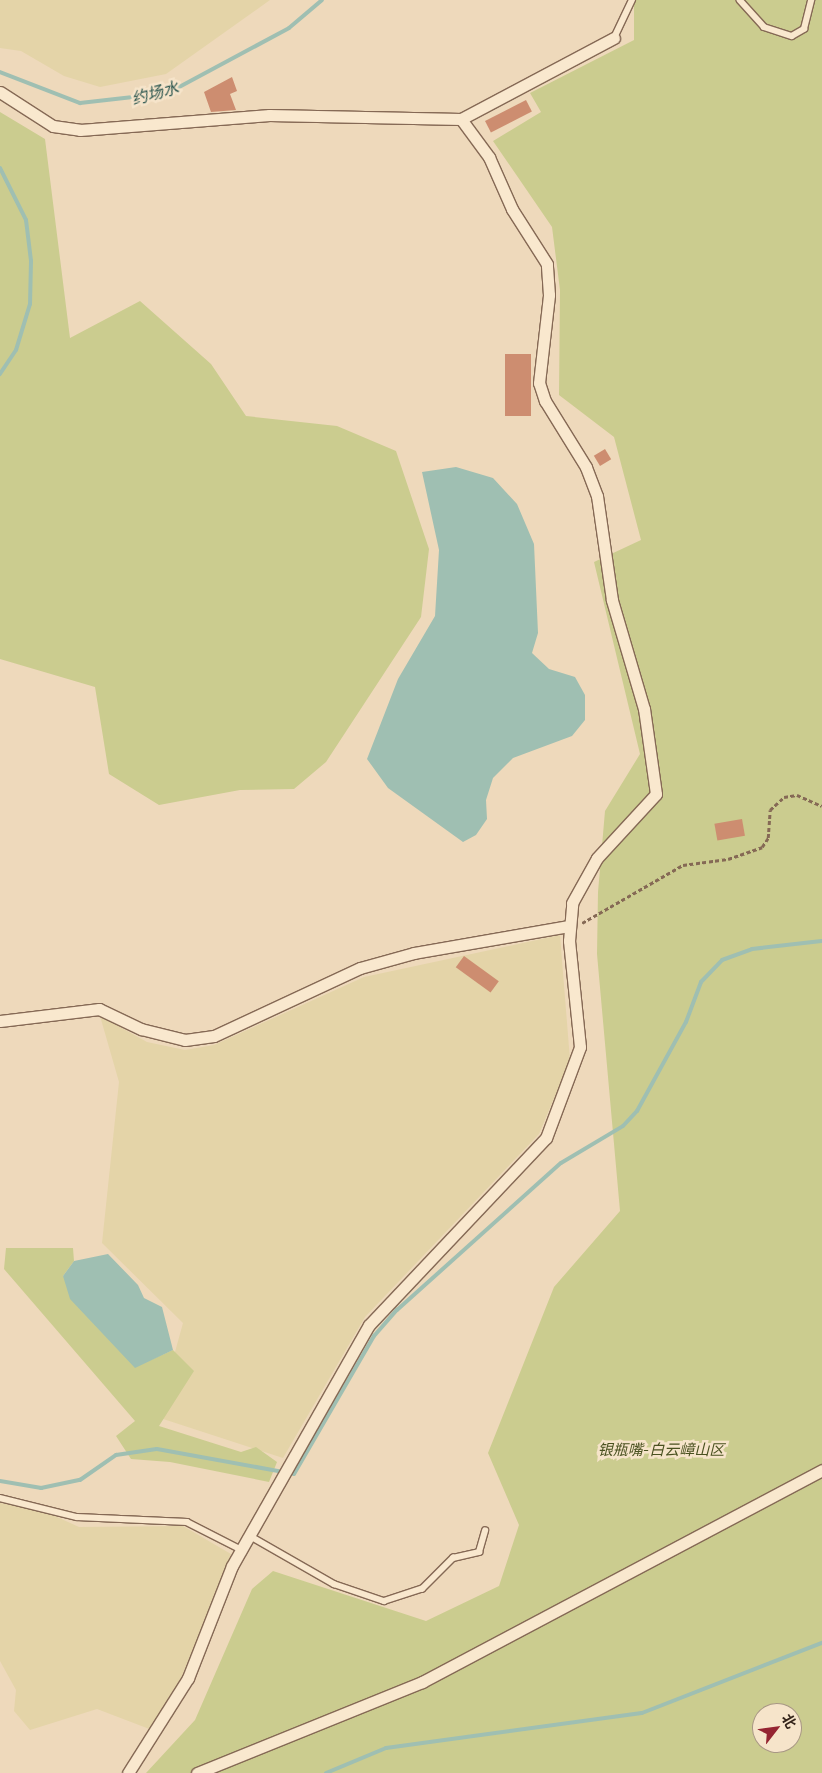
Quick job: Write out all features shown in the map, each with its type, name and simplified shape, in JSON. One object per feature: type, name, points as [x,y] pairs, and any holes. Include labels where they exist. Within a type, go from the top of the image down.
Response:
[{"type":"street","points":[[0,92],[67,129],[269,115],[461,119],[614,38]]},
{"type":"street","points":[[128,1773],[188,1678],[242,1550],[369,1325],[546,1138],[580,1047],[568,926],[572,903],[593,864],[652,801],[654,766],[644,709],[612,600],[597,496],[586,467],[545,401],[539,383],[549,295],[547,264],[512,209],[489,157],[461,119]]},
{"type":"street","points":[[0,1021],[99,1008],[141,1029],[186,1040],[214,1036],[360,968],[414,953],[568,926]]},
{"type":"street","points":[[197,1773],[422,1682],[822,1470]]},
{"type":"lane","points":[[614,38],[632,0]]},
{"type":"lane","points":[[740,0],[764,27],[792,36],[804,29],[811,0]]},
{"type":"lane","points":[[0,1498],[77,1517],[187,1522],[242,1550]]},
{"type":"lane","points":[[250,1536],[334,1584],[384,1601],[422,1589],[453,1558],[479,1552],[485,1531]]},
{"type":"path","points":[[568,926],[586,922],[683,865],[728,859],[762,847],[768,838],[770,810],[784,797],[796,796],[822,806]]},
{"type":"shaded area","points":[[0,0],[270,0],[166,74],[100,87],[64,76],[21,51],[0,48]]},
{"type":"shaded area","points":[[456,467],[493,478],[517,504],[534,544],[538,633],[532,653],[549,669],[575,677],[585,695],[585,720],[572,736],[513,758],[493,778],[486,800],[487,819],[476,835],[463,842],[388,788],[367,759],[398,679],[435,616],[439,550],[422,472]]},
{"type":"shaded area","points":[[560,935],[570,1060],[539,1134],[365,1317],[283,1458],[157,1417],[183,1323],[102,1243],[119,1082],[100,1016],[147,1042],[185,1050],[214,1045],[364,977]]},
{"type":"shaded area","points":[[108,1254],[138,1285],[144,1298],[162,1307],[173,1350],[135,1368],[70,1299],[63,1276],[74,1261]]},
{"type":"shaded area","points":[[0,1503],[44,1511],[79,1527],[183,1526],[231,1554],[182,1676],[152,1730],[97,1709],[30,1730],[14,1711],[16,1690],[0,1661]]},
{"type":"green space","name":"银瓶嘴-白云嶂山区","points":[[634,0],[822,0],[822,1773],[146,1773],[195,1720],[252,1589],[273,1571],[426,1621],[499,1586],[519,1525],[488,1453],[554,1287],[620,1211],[597,954],[598,892],[605,811],[640,754],[594,562],[641,540],[614,437],[559,395],[560,290],[552,227],[493,141],[541,112],[530,93],[634,40]]},
{"type":"green space","points":[[0,112],[45,139],[70,338],[140,301],[211,364],[246,416],[337,426],[396,451],[429,549],[421,617],[326,762],[294,789],[240,790],[159,805],[109,774],[95,687],[0,659]]},
{"type":"green space","points":[[6,1248],[73,1248],[74,1261],[63,1276],[135,1367],[173,1350],[194,1371],[159,1426],[241,1452],[256,1447],[277,1462],[269,1482],[170,1462],[131,1459],[116,1436],[135,1421],[4,1269]]},
{"type":"building","points":[[232,77],[237,91],[230,94],[236,110],[211,112],[204,92]]},
{"type":"building","points":[[526,100],[532,112],[491,132],[485,121]]},
{"type":"building","points":[[505,354],[531,354],[531,416],[505,416]]},
{"type":"building","points":[[605,449],[611,459],[600,466],[594,456]]},
{"type":"building","points":[[742,819],[745,836],[717,841],[714,824]]},
{"type":"building","points":[[464,956],[499,981],[491,993],[456,967]]},
{"type":"waterway","name":"约场水","points":[[0,72],[80,103],[168,93],[289,28],[322,0]]},
{"type":"waterway","name":"约场水","points":[[0,168],[26,220],[31,261],[30,304],[16,350],[0,374]]},
{"type":"waterway","points":[[0,1481],[41,1488],[80,1480],[116,1455],[157,1449],[294,1474],[374,1336],[397,1310],[561,1163],[623,1126],[637,1111],[686,1022],[701,982],[722,960],[752,949],[822,941]]},
{"type":"waterway","points":[[326,1773],[386,1748],[642,1713],[822,1643]]}]
